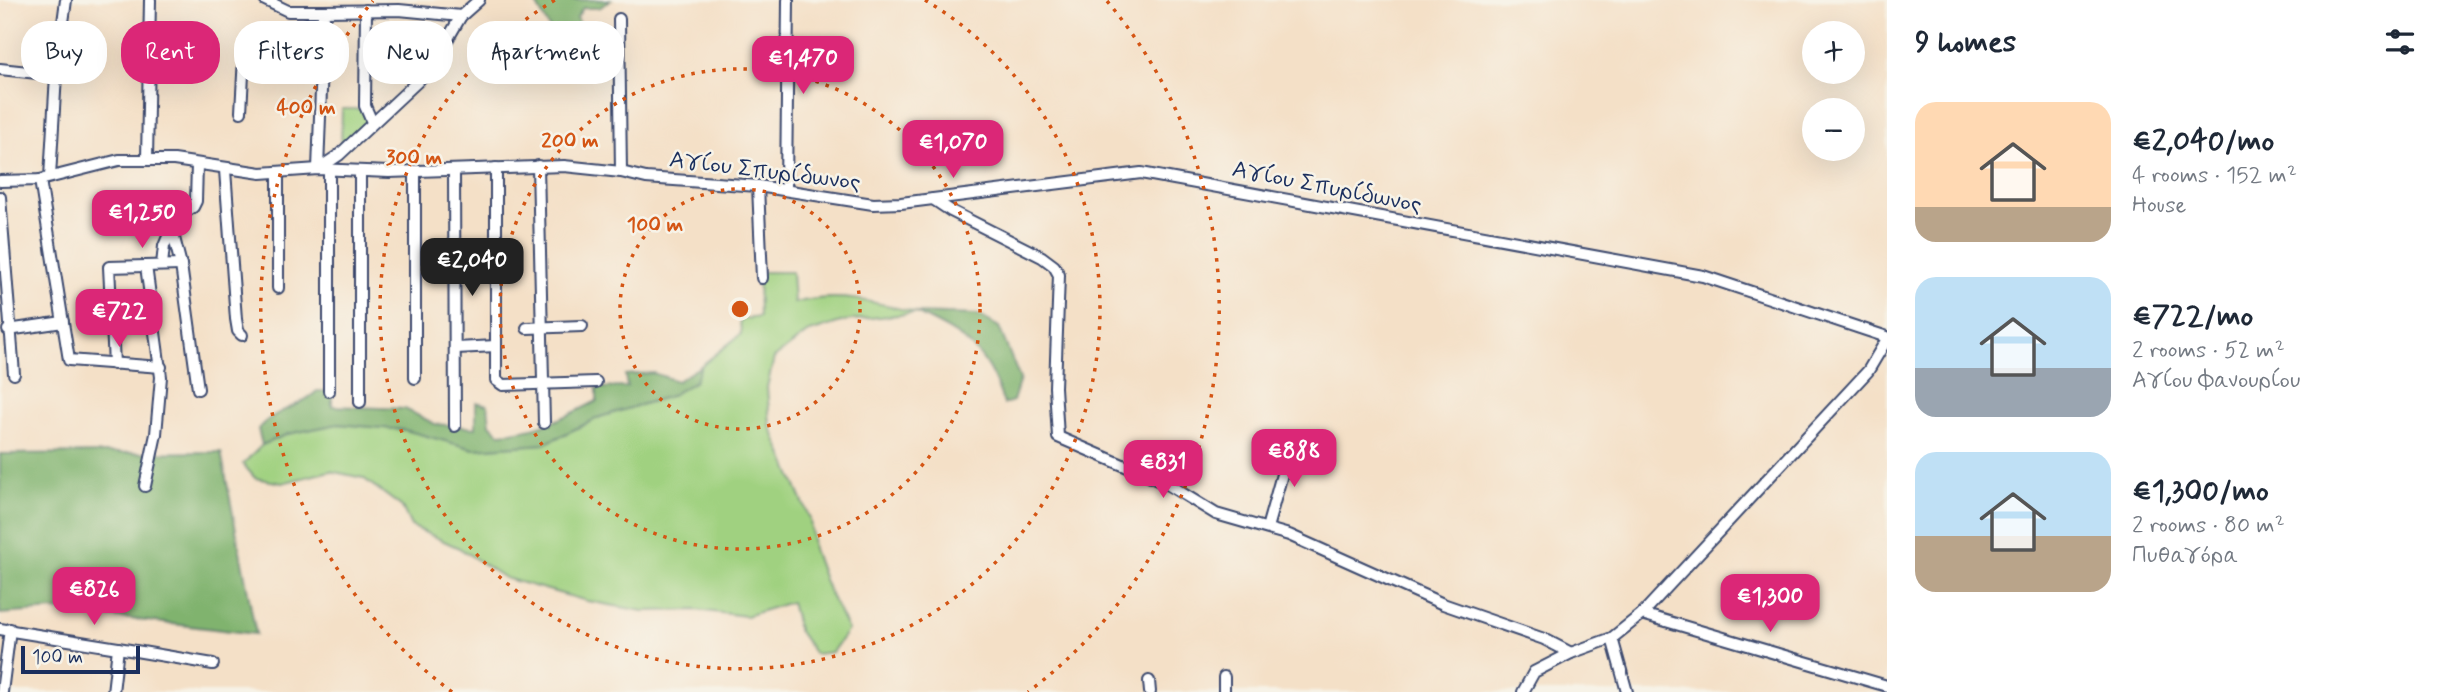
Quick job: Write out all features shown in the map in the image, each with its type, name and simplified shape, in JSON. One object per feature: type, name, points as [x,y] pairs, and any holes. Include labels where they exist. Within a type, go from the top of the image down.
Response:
[{"type":"street","points":[[63,21],[66,0]]},
{"type":"street","points":[[147,159],[149,0]]},
{"type":"street","points":[[265,0],[288,10],[323,16]]},
{"type":"street","points":[[329,169],[339,155],[432,66],[461,16],[479,0]]},
{"type":"street","points":[[786,190],[788,0]]},
{"type":"street","points":[[241,112],[244,56],[247,50],[279,33],[352,5],[366,10],[432,12],[461,16]]},
{"type":"street","points":[[366,10],[365,106],[372,122]]},
{"type":"street","points":[[323,16],[329,169],[329,391]]},
{"type":"street","points":[[619,19],[621,172]]},
{"type":"street","points":[[0,69],[21,71]]},
{"type":"street","points":[[55,84],[45,178],[69,360],[160,368]]},
{"type":"street","points":[[329,169],[339,155]]},
{"type":"street","name":"Αγίου Σπυρίδωνος","points":[[0,181],[45,178],[112,161],[147,159],[225,170],[278,173],[329,169],[415,172],[538,166],[621,172],[646,178],[758,186],[873,204],[1141,173],[1703,276],[1887,338]]},
{"type":"street","points":[[162,265],[164,246],[176,218],[193,207],[196,201],[197,165]]},
{"type":"street","points":[[538,166],[544,423]]},
{"type":"street","points":[[496,168],[498,384],[596,382]]},
{"type":"street","points":[[225,170],[236,319],[238,331],[242,335]]},
{"type":"street","points":[[454,170],[456,426]]},
{"type":"street","points":[[360,171],[360,402]]},
{"type":"street","points":[[415,172],[415,378]]},
{"type":"street","points":[[278,173],[278,288]]},
{"type":"street","points":[[758,186],[761,278]]},
{"type":"street","points":[[0,197],[8,330],[14,374]]},
{"type":"street","points":[[933,199],[951,211],[1042,257],[1054,266],[1059,275],[1055,387],[1058,437],[1167,484],[1216,514],[1308,542],[1443,604],[1544,639],[1571,653]]},
{"type":"street","points":[[172,230],[181,265],[198,389]]},
{"type":"street","points":[[456,263],[496,261]]},
{"type":"street","points":[[114,364],[106,273],[108,267],[181,265]]},
{"type":"street","points":[[145,486],[156,434],[160,368],[146,266]]},
{"type":"street","points":[[8,330],[63,322]]},
{"type":"street","points":[[527,328],[582,326]]},
{"type":"street","points":[[1523,692],[1534,673],[1571,653],[1612,638],[1642,614],[1868,371],[1887,338]]},
{"type":"street","points":[[456,348],[496,346]]},
{"type":"street","points":[[1267,528],[1291,442]]},
{"type":"street","points":[[1642,614],[1887,687]]},
{"type":"street","points":[[2,692],[5,629],[213,664]]},
{"type":"street","points":[[1612,638],[1627,692]]},
{"type":"street","points":[[113,692],[118,648]]},
{"type":"street","points":[[1224,677],[1224,692]]},
{"type":"green space","points":[[534,0],[611,0],[599,8],[583,8],[577,17],[578,21],[546,21]]},
{"type":"green space","points":[[342,109],[362,109],[367,122],[341,146]]},
{"type":"green space","points":[[758,272],[792,272],[794,303],[826,298],[855,299],[916,313],[844,321],[807,333],[774,358],[767,387],[770,425],[810,519],[813,549],[826,585],[848,630],[832,652],[815,654],[798,630],[791,602],[746,616],[696,610],[643,611],[587,601],[505,578],[459,548],[411,526],[402,507],[363,478],[330,471],[282,483],[255,478],[243,464],[262,445],[288,434],[338,424],[405,430],[474,449],[544,444],[600,417],[670,396],[694,381],[701,366],[741,334],[740,320],[759,317]]},
{"type":"green space","points":[[916,313],[978,315],[999,327],[1020,379],[1013,401],[1004,404],[989,370],[972,347],[949,330]]},
{"type":"green space","points":[[701,366],[695,381],[670,396],[600,417],[544,444],[474,449],[405,430],[338,424],[288,434],[262,445],[258,429],[264,422],[317,391],[332,391],[332,406],[405,409],[435,424],[476,428],[476,402],[488,405],[490,424],[499,433],[513,432],[550,423],[597,401],[597,388],[627,387],[625,375],[653,373],[677,381]]},
{"type":"green space","points":[[221,452],[256,634],[55,610],[0,614],[0,454]]}]
